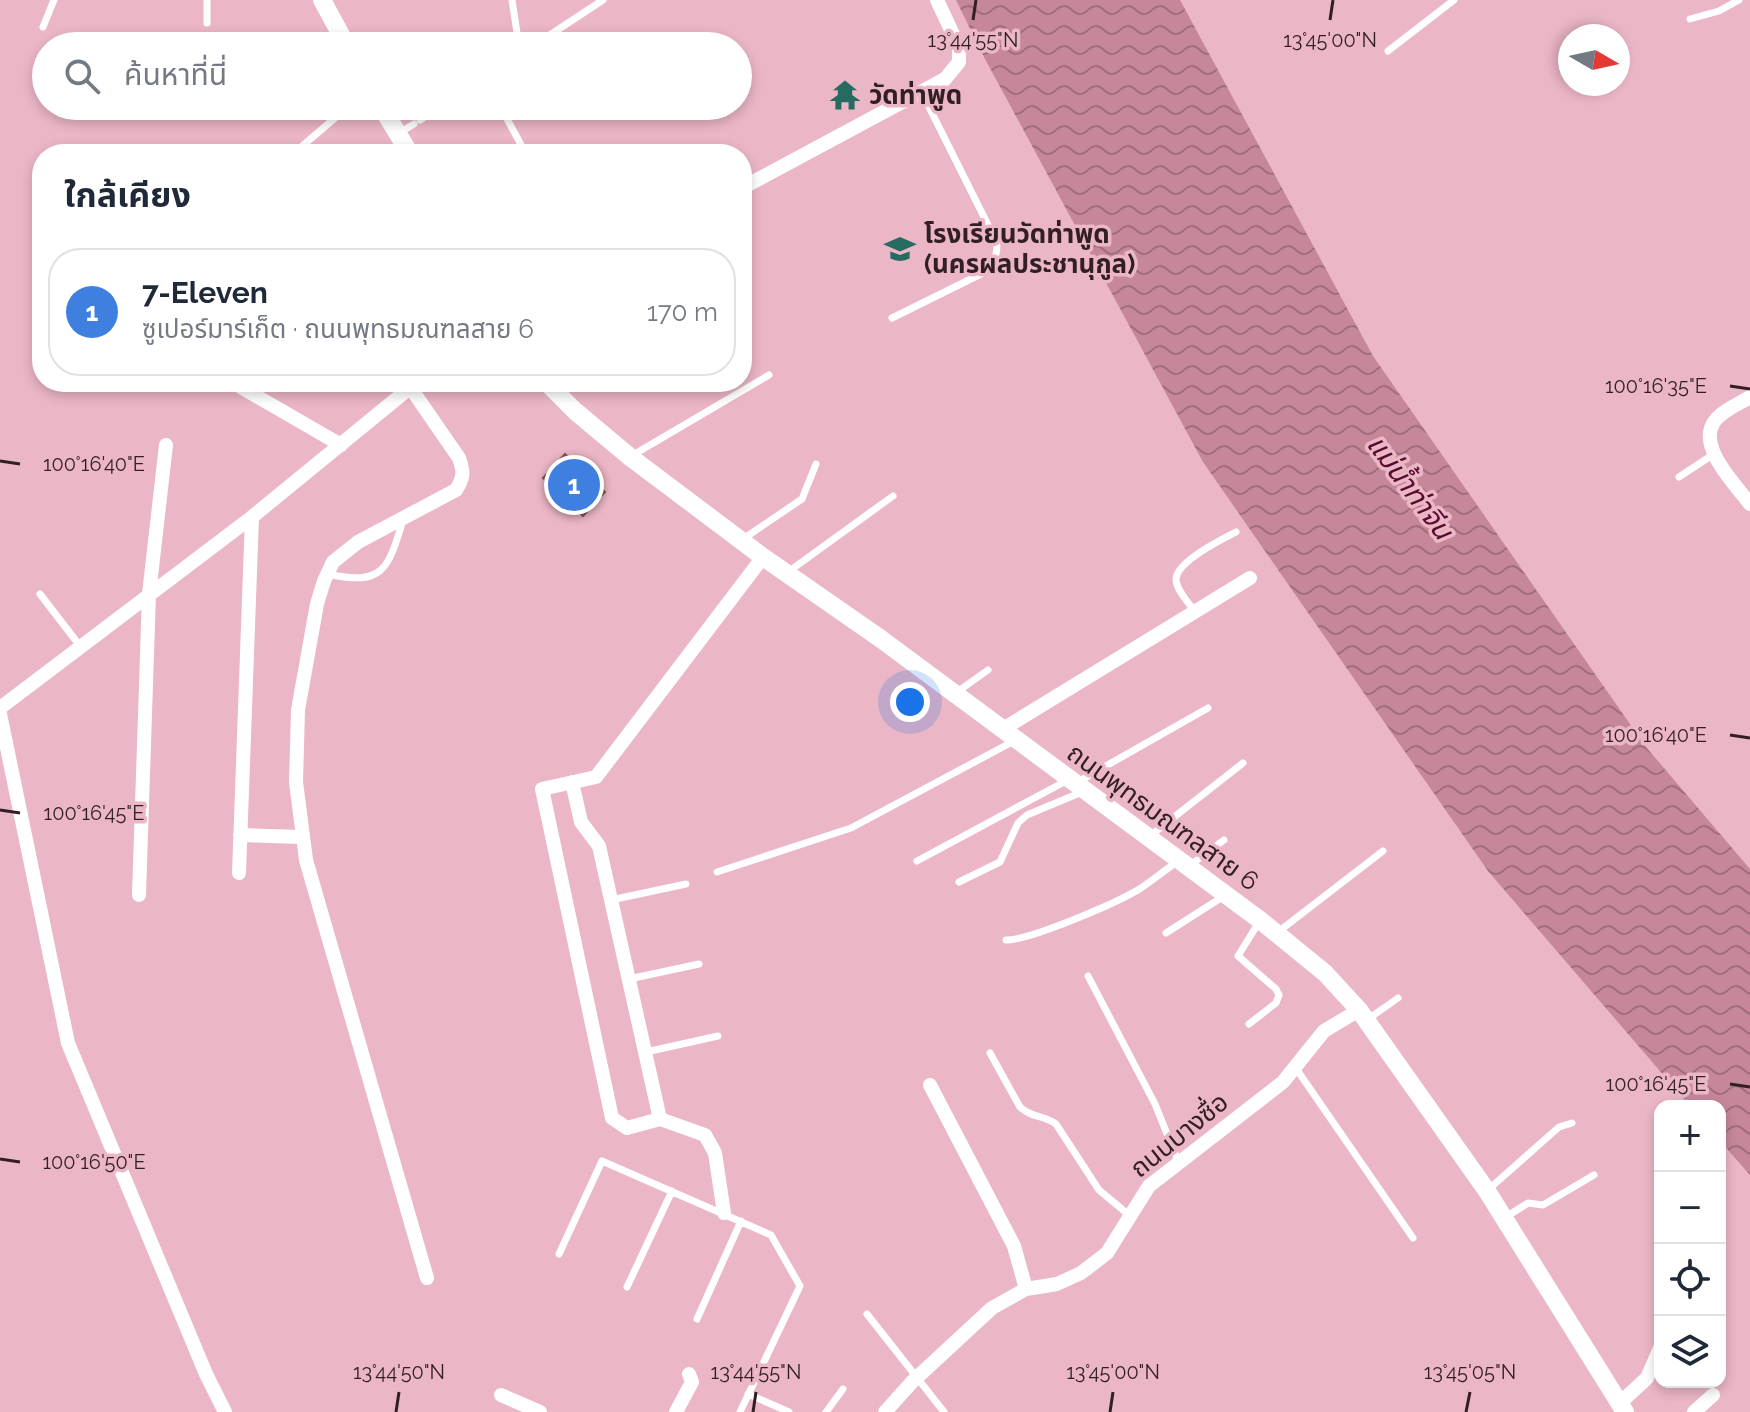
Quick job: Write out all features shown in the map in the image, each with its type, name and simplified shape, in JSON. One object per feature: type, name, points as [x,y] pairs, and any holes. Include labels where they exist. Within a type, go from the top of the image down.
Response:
[{"type":"main road","points":[[322,1],[339,32]]},
{"type":"main road","points":[[401,120],[410,126],[410,144]]},
{"type":"main road","name":"ถนนพุทธมณฑลสาย 6","points":[[556,392],[630,457],[763,557],[1010,734],[1260,920],[1325,973],[1363,1016],[1487,1191],[1622,1408]]},
{"type":"street","points":[[752,183],[945,79],[959,62],[959,47],[937,0]]},
{"type":"street","points":[[249,392],[341,445]]},
{"type":"street","points":[[225,1412],[206,1374],[68,1043],[0,711],[252,517],[405,392]]},
{"type":"street","points":[[418,392],[459,458],[464,472],[456,490],[358,542],[333,562],[310,632],[298,710],[296,782],[301,837],[427,1278]]},
{"type":"street","points":[[1750,397],[1714,421],[1709,438],[1714,454],[1750,504]]},
{"type":"street","points":[[139,895],[149,594],[166,445]]},
{"type":"street","points":[[239,873],[252,517]]},
{"type":"street","points":[[724,1213],[715,1153],[705,1135],[660,1119],[627,1128],[612,1118],[542,789],[596,777],[763,557]]},
{"type":"street","points":[[1010,734],[1250,578]]},
{"type":"street","points":[[572,782],[581,822],[599,846],[660,1119]]},
{"type":"street","points":[[240,835],[301,837]]},
{"type":"street","name":"ถนนบางซื่อ","points":[[885,1412],[914,1374],[992,1308],[1026,1289],[1057,1284],[1081,1273],[1107,1253],[1149,1186],[1271,1092],[1324,1031],[1363,1016]]},
{"type":"street","points":[[930,1085],[1014,1246],[1026,1289]]},
{"type":"street","points":[[1622,1408],[1647,1378],[1654,1362]]},
{"type":"street","points":[[676,1412],[692,1382],[689,1374]]},
{"type":"street","points":[[501,1395],[540,1412]]},
{"type":"street","points":[[1694,1412],[1713,1395]]},
{"type":"lane","points":[[43,27],[54,0]]},
{"type":"lane","points":[[207,0],[207,23]]},
{"type":"lane","points":[[554,32],[603,0]]},
{"type":"lane","points":[[1388,51],[1454,0]]},
{"type":"lane","points":[[1690,19],[1719,11],[1739,0]]},
{"type":"lane","points":[[512,4],[517,32]]},
{"type":"lane","points":[[892,318],[981,274],[997,258],[997,243],[921,92]]},
{"type":"lane","points":[[305,144],[333,120]]},
{"type":"lane","points":[[410,126],[420,120]]},
{"type":"lane","points":[[508,120],[521,144]]},
{"type":"lane","points":[[752,385],[769,375]]},
{"type":"lane","points":[[630,457],[740,392]]},
{"type":"lane","points":[[1679,477],[1714,454]]},
{"type":"lane","points":[[741,540],[802,499],[816,464]]},
{"type":"lane","points":[[786,573],[893,496]]},
{"type":"lane","points":[[327,574],[353,579],[369,578],[384,567],[393,554],[404,518]]},
{"type":"lane","points":[[1195,612],[1178,586],[1176,579],[1181,567],[1236,532]]},
{"type":"lane","points":[[40,594],[81,646]]},
{"type":"lane","points":[[954,694],[988,670]]},
{"type":"lane","points":[[959,882],[1000,862],[1012,832],[1027,815],[1208,708]]},
{"type":"lane","points":[[717,872],[851,828],[1010,734]]},
{"type":"lane","points":[[1149,838],[1243,763]]},
{"type":"lane","points":[[917,861],[1075,785]]},
{"type":"lane","points":[[1006,940],[1024,938],[1139,889],[1224,840]]},
{"type":"lane","points":[[1276,933],[1383,851]]},
{"type":"lane","points":[[611,900],[686,884]]},
{"type":"lane","points":[[1166,933],[1226,895]]},
{"type":"lane","points":[[1249,1024],[1276,1003],[1279,995],[1238,956],[1260,920]]},
{"type":"lane","points":[[629,979],[699,964]]},
{"type":"lane","points":[[1088,976],[1155,1104],[1178,1161]]},
{"type":"lane","points":[[1363,1016],[1398,998]]},
{"type":"lane","points":[[645,1052],[718,1036]]},
{"type":"lane","points":[[990,1053],[1020,1107],[1027,1114],[1049,1119],[1056,1124],[1099,1190],[1129,1215]]},
{"type":"lane","points":[[1295,1067],[1413,1238]]},
{"type":"lane","points":[[1487,1191],[1559,1127],[1572,1123]]},
{"type":"lane","points":[[559,1254],[602,1161],[771,1235],[800,1286],[740,1412]]},
{"type":"lane","points":[[1504,1219],[1524,1205],[1543,1205],[1555,1200],[1594,1175]]},
{"type":"lane","points":[[627,1287],[672,1191]]},
{"type":"lane","points":[[697,1319],[741,1221]]},
{"type":"lane","points":[[867,1314],[944,1412]]},
{"type":"lane","points":[[826,1412],[843,1389]]},
{"type":"lane","points":[[748,1394],[789,1412]]},
{"type":"water","name":"แม่น้ำท่าจีน","points":[[956,0],[1180,0],[1373,356],[1646,747],[1750,869],[1750,1175],[1726,1148],[1726,1100],[1685,1100],[1488,871],[1203,462]]},
{"type":"building","points":[[565,454],[605,492],[583,516],[543,478]]},
{"type":"place","name":"วัดท่าพูด","points":[[845,95]]},
{"type":"place","name":"โรงเรียนวัดท่าพูด (นครผลประชานุกูล)","points":[[900,249]]},
{"type":"place","name":"7-Eleven","points":[[574,485]]}]
